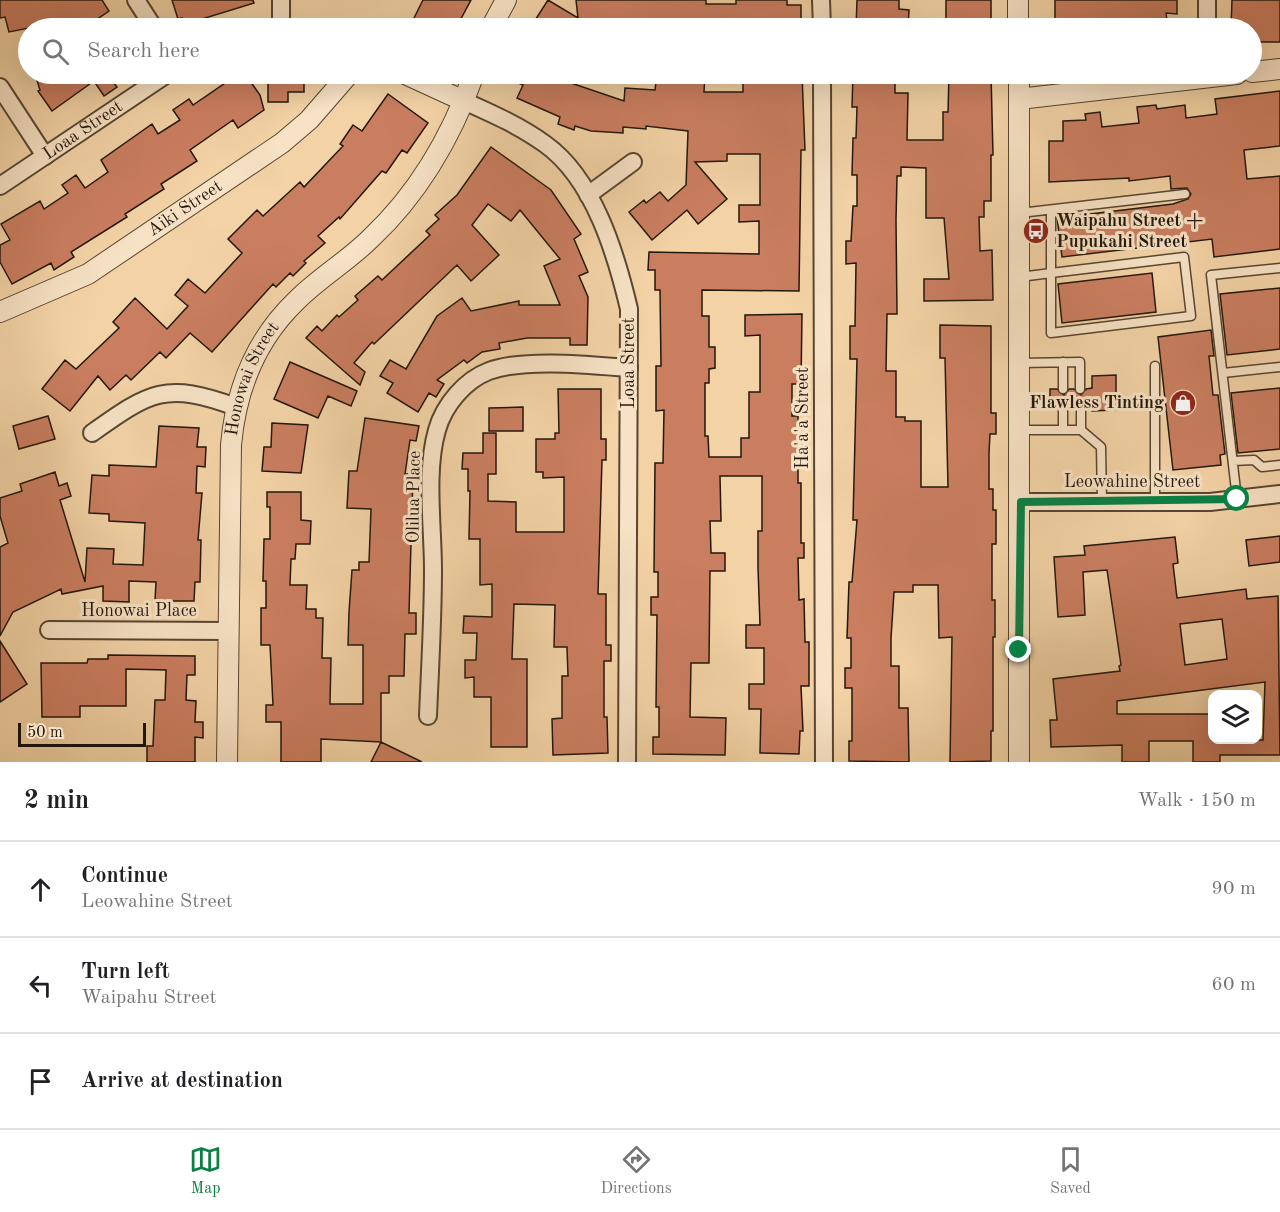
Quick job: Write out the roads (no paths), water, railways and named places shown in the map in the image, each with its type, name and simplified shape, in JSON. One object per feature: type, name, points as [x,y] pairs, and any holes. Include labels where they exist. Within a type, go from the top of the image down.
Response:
[{"type":"street","points":[[136,0],[148,18]]},
{"type":"street","points":[[281,0],[281,18]]},
{"type":"street","points":[[496,18],[506,0]]},
{"type":"street","points":[[821,0],[822,18]]},
{"type":"street","points":[[1018,0],[1018,18]]},
{"type":"street","points":[[1207,0],[1207,18]]},
{"type":"street","points":[[1262,71],[1280,69]]},
{"type":"street","name":"Loaa Street","points":[[0,186],[152,84]]},
{"type":"street","name":"Aiki Street","points":[[0,312],[88,274],[263,157],[309,120],[340,84]]},
{"type":"street","name":"Loaa Street","points":[[427,84],[512,122],[548,145],[588,195],[609,238],[629,309],[627,762]]},
{"type":"street","name":"Honowai Street","points":[[227,762],[231,446],[236,407],[247,374],[275,323],[298,299],[371,239],[398,209],[434,160],[470,84]]},
{"type":"street","name":"Ha'a'a Street","points":[[822,84],[824,762]]},
{"type":"street","points":[[1019,84],[1021,502],[1019,762]]},
{"type":"street","points":[[1019,99],[1137,84]]},
{"type":"street","points":[[0,87],[45,156]]},
{"type":"street","points":[[588,195],[633,162]]},
{"type":"street","name":"Olilua Place","points":[[428,716],[434,573],[432,456],[437,429],[449,403],[468,383],[487,371],[510,365],[629,368]]},
{"type":"street","points":[[92,433],[134,403],[154,394],[180,393],[215,399],[236,407]]},
{"type":"street","name":"Leowahine Street","points":[[1021,502],[1155,502],[1237,499],[1280,494]]},
{"type":"street","name":"Honowai Place","points":[[50,630],[228,631]]},
{"type":"lane","points":[[1020,213],[1185,194]]},
{"type":"lane","points":[[1020,277],[1051,273],[1184,257],[1191,316],[1051,333],[1051,273],[1051,210]]},
{"type":"lane","points":[[1237,499],[1211,275],[1280,268]]},
{"type":"lane","points":[[1063,362],[1063,389]]},
{"type":"lane","points":[[1020,363],[1080,362],[1080,389]]},
{"type":"lane","points":[[1155,366],[1155,502]]},
{"type":"lane","points":[[1223,373],[1280,367]]},
{"type":"lane","points":[[1063,406],[1063,430]]},
{"type":"lane","points":[[1081,406],[1081,430]]},
{"type":"lane","points":[[1020,430],[1081,430],[1101,447],[1102,502]]},
{"type":"lane","points":[[1233,461],[1254,460],[1262,467],[1280,465]]},
{"type":"place","name":"Waipahu Street + Pupukahi Street","points":[[1036,231]]},
{"type":"place","name":"Flawless Tinting","points":[[1183,403]]}]
